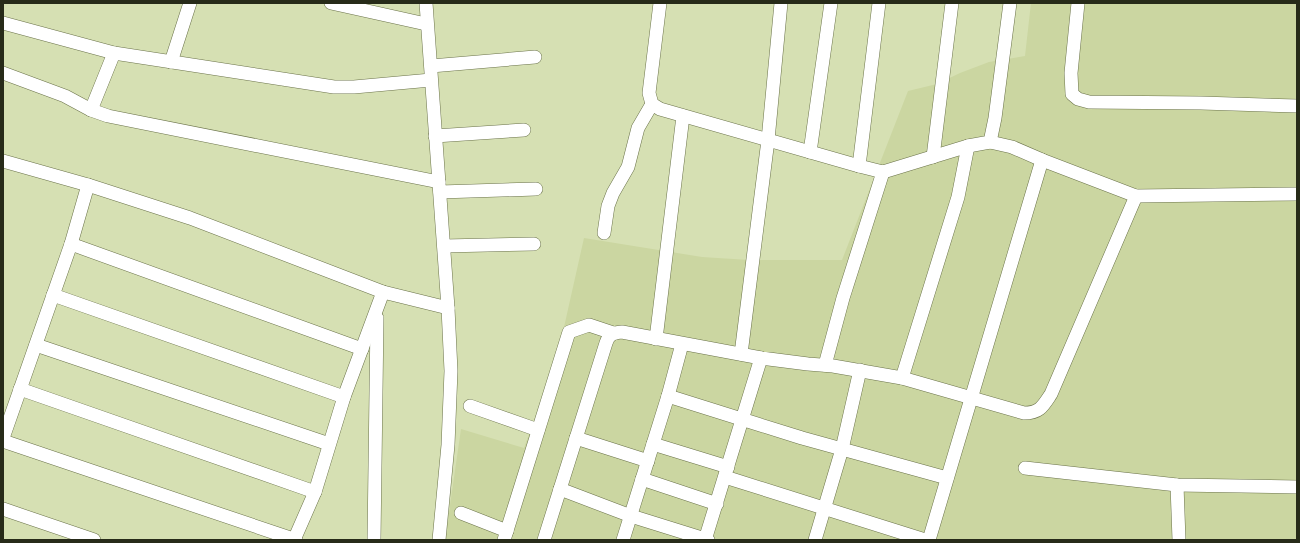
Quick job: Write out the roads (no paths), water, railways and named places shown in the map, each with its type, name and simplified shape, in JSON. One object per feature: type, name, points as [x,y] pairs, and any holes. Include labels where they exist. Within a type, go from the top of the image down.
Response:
[{"type":"street","points":[[171,62],[190,3]]},
{"type":"street","points":[[331,3],[363,6],[426,24]]},
{"type":"street","points":[[426,3],[426,24],[431,66],[444,246],[451,371],[448,445],[439,540]]},
{"type":"street","points":[[660,3],[649,92],[652,104],[660,109],[683,116],[883,172],[968,146],[990,142],[1012,147],[1136,196],[1297,194]]},
{"type":"street","points":[[741,354],[768,140],[781,3]]},
{"type":"street","points":[[810,152],[831,3]]},
{"type":"street","points":[[859,166],[879,3]]},
{"type":"street","points":[[933,157],[952,3]]},
{"type":"street","points":[[990,142],[995,118],[1010,3]]},
{"type":"street","points":[[1078,3],[1071,73],[1072,94],[1078,99],[1090,102],[1297,106]]},
{"type":"street","points":[[3,23],[114,53],[334,87],[354,87],[431,80]]},
{"type":"street","points":[[91,110],[114,53]]},
{"type":"street","points":[[431,66],[535,57]]},
{"type":"street","points":[[3,73],[65,96],[91,110],[108,116],[439,187],[536,189]]},
{"type":"street","points":[[604,232],[608,206],[613,192],[628,167],[638,128],[652,104]]},
{"type":"street","points":[[656,339],[683,116]]},
{"type":"street","points":[[436,136],[524,130]]},
{"type":"street","points":[[902,378],[958,197],[968,146]]},
{"type":"street","points":[[929,540],[1042,160]]},
{"type":"street","points":[[3,161],[88,185],[190,218],[383,292],[448,308]]},
{"type":"street","points":[[825,365],[843,298],[883,172]]},
{"type":"street","points":[[88,185],[71,244],[3,440],[133,486],[295,540],[315,492],[344,397],[383,292]]},
{"type":"street","points":[[461,513],[505,536],[569,332],[589,325],[613,333],[622,332],[762,358],[860,370],[902,378],[1024,413],[1032,413],[1041,409],[1051,394],[1136,196]]},
{"type":"street","points":[[71,244],[362,349]]},
{"type":"street","points":[[444,246],[534,244]]},
{"type":"street","points":[[53,295],[344,397]]},
{"type":"street","points":[[374,540],[377,309]]},
{"type":"street","points":[[544,540],[606,343],[608,338],[613,333]]},
{"type":"street","points":[[625,539],[682,344]]},
{"type":"street","points":[[36,345],[329,444]]},
{"type":"street","points":[[560,490],[631,516],[707,540],[762,358]]},
{"type":"street","points":[[815,540],[842,449],[860,370]]},
{"type":"street","points":[[20,389],[315,492]]},
{"type":"street","points":[[668,396],[802,438],[947,478]]},
{"type":"street","points":[[470,406],[538,430]]},
{"type":"street","points":[[576,438],[648,461]]},
{"type":"street","points":[[653,444],[825,509],[925,540]]},
{"type":"street","points":[[1026,468],[1177,485],[1297,487]]},
{"type":"street","points":[[642,479],[717,504]]},
{"type":"street","points":[[1177,485],[1180,540]]},
{"type":"street","points":[[3,509],[94,540]]}]
